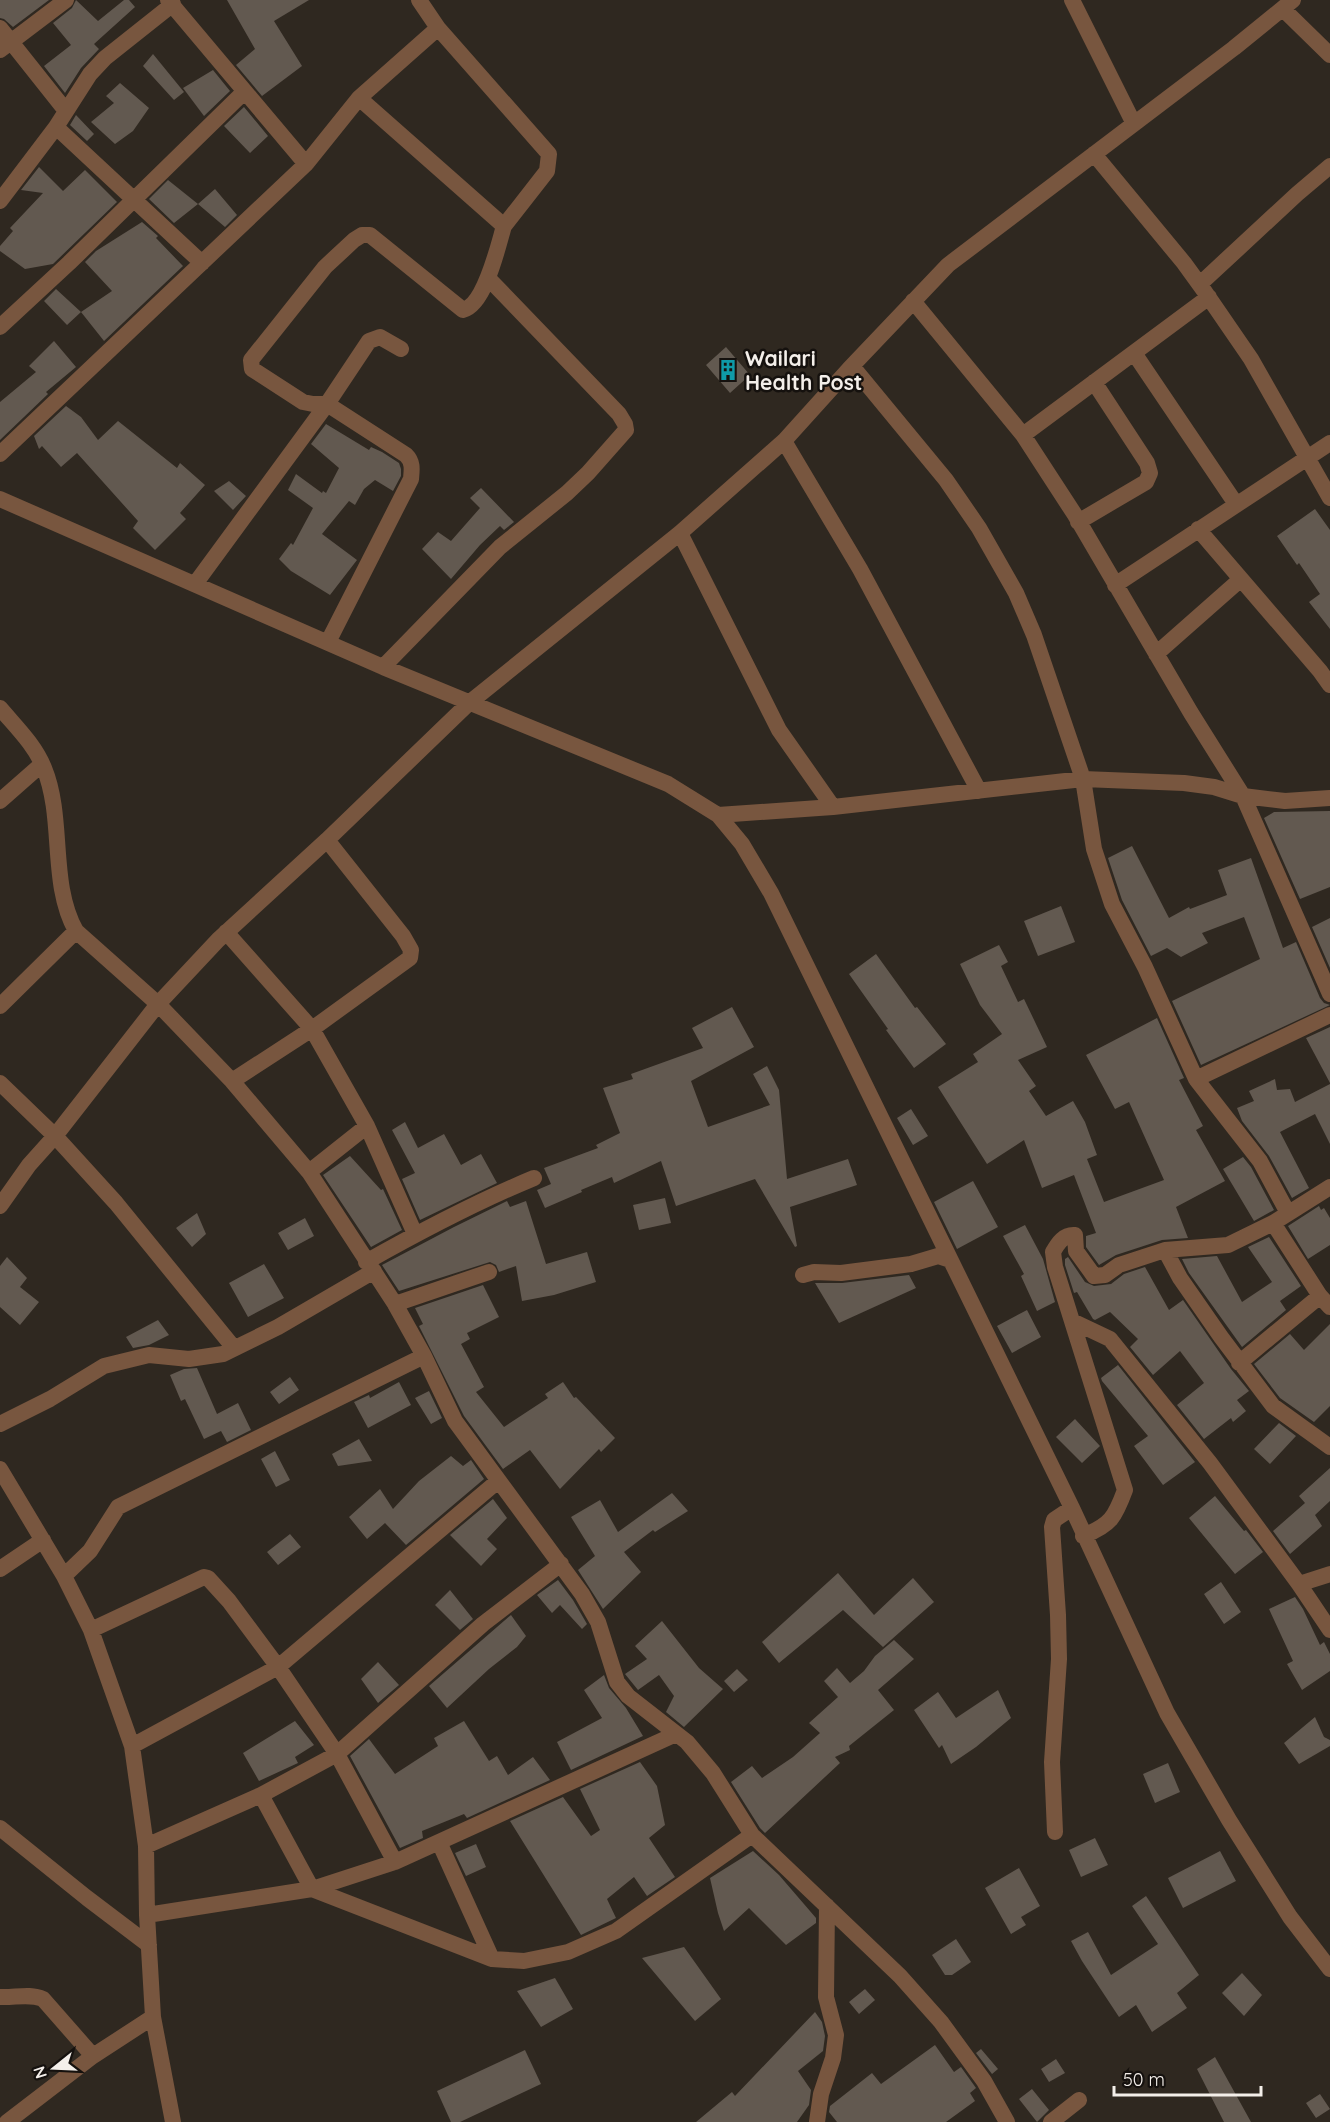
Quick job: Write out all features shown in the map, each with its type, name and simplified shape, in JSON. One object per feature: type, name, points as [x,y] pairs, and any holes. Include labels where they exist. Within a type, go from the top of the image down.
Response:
[{"type":"street","points":[[66,0],[3,40],[66,111]]},
{"type":"street","points":[[328,642],[411,479],[413,467],[406,455],[327,404],[303,402],[252,369],[251,360],[325,267],[362,235],[370,235],[463,310],[472,306],[488,278],[504,226],[547,171],[549,154],[438,28],[419,0]]},
{"type":"street","points":[[1072,0],[1134,124]]},
{"type":"street","points":[[0,201],[56,127],[90,74],[105,58],[170,2],[306,164]]},
{"type":"street","points":[[0,1206],[28,1165],[55,1136],[158,1004],[226,932],[327,840],[469,703],[680,533],[784,441],[948,265],[1234,48],[1288,4],[1330,55]]},
{"type":"street","points":[[0,454],[306,164],[359,98],[438,28]]},
{"type":"street","points":[[0,327],[244,92]]},
{"type":"street","points":[[359,98],[504,226]]},
{"type":"street","points":[[56,127],[202,263]]},
{"type":"street","points":[[1094,154],[1204,291],[1251,359],[1330,498]]},
{"type":"street","points":[[1023,435],[1134,353],[1204,291],[1297,194],[1330,166]]},
{"type":"street","points":[[383,667],[500,547],[588,473],[626,430],[620,414],[488,278]]},
{"type":"street","points":[[913,301],[1023,435],[1243,796],[1330,994]]},
{"type":"street","points":[[195,584],[327,404],[369,342],[375,337],[380,337],[401,349]]},
{"type":"street","points":[[1134,353],[1236,504]]},
{"type":"street","points":[[852,366],[946,480],[979,528],[1016,593],[1034,635],[1083,779],[1094,849],[1112,904],[1145,967],[1196,1079],[1256,1156],[1288,1214]]},
{"type":"street","points":[[1078,522],[1146,482],[1150,473],[1147,463],[1094,382]]},
{"type":"street","points":[[784,441],[860,569],[979,791]]},
{"type":"street","points":[[1115,585],[1330,443]]},
{"type":"street","points":[[0,499],[383,667],[668,784],[718,815],[742,843],[771,893],[1072,1508],[1167,1713],[1229,1820],[1290,1917],[1330,1969]]},
{"type":"street","points":[[1198,529],[1330,686]]},
{"type":"street","points":[[680,533],[779,730],[833,807]]},
{"type":"street","points":[[1156,654],[1241,579]]},
{"type":"street","points":[[0,708],[36,751],[50,787],[57,833],[62,894],[69,919],[76,931],[158,1004],[232,1081],[309,1172],[395,1304],[424,1356],[455,1421],[582,1594],[598,1622],[617,1682],[628,1696],[687,1742],[713,1773],[752,1834],[900,1976],[941,2022],[984,2081],[1007,2122]]},
{"type":"street","points":[[0,801],[42,764]]},
{"type":"street","points":[[718,815],[833,807],[1083,779],[1184,783],[1214,787],[1243,796],[1285,801],[1330,798]]},
{"type":"street","points":[[232,1081],[312,1029],[410,958],[411,950],[404,936],[327,840]]},
{"type":"street","points":[[0,1006],[76,931]]},
{"type":"street","points":[[226,932],[312,1029],[367,1126],[415,1234]]},
{"type":"street","points":[[1196,1079],[1330,1015]]},
{"type":"street","points":[[0,1083],[55,1136],[116,1203],[234,1348]]},
{"type":"street","points":[[309,1172],[367,1126]]},
{"type":"street","points":[[0,1424],[50,1399],[104,1366],[149,1355],[189,1359],[224,1354],[278,1327],[370,1267],[415,1234],[495,1194],[534,1178]]},
{"type":"street","points":[[1083,1536],[1102,1528],[1114,1517],[1125,1490],[1054,1259],[1053,1252],[1060,1240],[1070,1234],[1075,1235],[1076,1251],[1094,1276],[1105,1275],[1119,1265],[1165,1250],[1228,1245],[1273,1223],[1330,1188]]},
{"type":"street","points":[[1239,1363],[1325,1302],[1273,1223]]},
{"type":"street","points":[[1165,1250],[1180,1278],[1272,1406],[1330,1447]]},
{"type":"street","points":[[803,1275],[814,1272],[841,1273],[911,1264],[938,1256],[950,1260]]},
{"type":"street","points":[[395,1304],[489,1272]]},
{"type":"street","points":[[1072,1321],[1110,1339],[1210,1463],[1330,1630]]},
{"type":"street","points":[[64,1576],[90,1551],[118,1507],[424,1356]]},
{"type":"street","points":[[0,1469],[64,1576],[91,1630],[132,1746],[146,1846],[147,1915],[153,2017],[172,2122]]},
{"type":"street","points":[[132,1746],[278,1667],[498,1481]]},
{"type":"street","points":[[1055,1832],[1052,1762],[1059,1659],[1052,1527],[1054,1520],[1072,1508]]},
{"type":"street","points":[[0,1569],[43,1540]]},
{"type":"street","points":[[146,1846],[261,1795],[337,1754],[483,1624],[561,1564]]},
{"type":"street","points":[[1299,1584],[1330,1574]]},
{"type":"street","points":[[91,1630],[204,1576],[212,1581],[278,1667],[337,1754],[395,1862]]},
{"type":"street","points":[[147,1915],[312,1889],[395,1862],[676,1734]]},
{"type":"street","points":[[261,1795],[312,1889],[492,1959],[524,1961],[568,1952],[616,1931],[752,1834]]},
{"type":"street","points":[[0,1828],[149,1945]]},
{"type":"street","points":[[439,1842],[492,1959]]},
{"type":"street","points":[[818,2122],[821,2094],[833,2058],[836,2035],[826,1997],[827,1906]]},
{"type":"street","points":[[0,1997],[35,1995],[43,1999],[93,2056]]},
{"type":"street","points":[[7,2122],[26,2116],[93,2056],[153,2017]]},
{"type":"street","points":[[1051,2122],[1079,2100]]},
{"type":"building","points":[[0,0],[49,0],[13,27],[0,18]]},
{"type":"building","points":[[76,0],[98,21],[124,0],[129,0],[135,7],[94,44],[99,49],[81,68],[65,93],[44,66],[71,45],[53,23],[72,8]]},
{"type":"building","points":[[227,0],[309,0],[274,21],[302,66],[262,96],[236,65],[255,49]]},
{"type":"building","points":[[153,54],[184,92],[174,100],[143,66]]},
{"type":"building","points":[[213,70],[230,91],[204,116],[183,88]]},
{"type":"building","points":[[120,83],[149,108],[133,131],[115,144],[91,122],[114,103],[106,96]]},
{"type":"building","points":[[244,107],[268,136],[250,153],[224,126]]},
{"type":"building","points":[[76,115],[94,134],[87,141],[70,125]]},
{"type":"building","points":[[39,167],[63,191],[85,170],[117,202],[53,264],[25,269],[0,251],[0,246],[13,231],[10,228],[43,193],[21,190]]},
{"type":"building","points":[[168,180],[198,204],[174,223],[149,199]]},
{"type":"building","points":[[215,189],[237,215],[225,227],[198,204]]},
{"type":"building","points":[[142,222],[158,236],[156,238],[183,266],[104,341],[81,312],[112,291],[85,262],[96,251]]},
{"type":"building","points":[[56,289],[81,312],[67,325],[44,301]]},
{"type":"building","points":[[54,341],[76,367],[46,392],[48,394],[0,440],[0,402],[36,372],[29,366]]},
{"type":"building","name":"Wailari Health Post","points":[[726,347],[750,375],[730,393],[706,365]]},
{"type":"building","points":[[66,406],[81,417],[98,440],[118,421],[177,468],[180,463],[205,485],[180,513],[186,519],[155,550],[133,528],[138,521],[77,453],[61,467],[42,446],[39,449],[34,436]]},
{"type":"building","points":[[326,424],[369,450],[371,447],[382,452],[399,463],[401,469],[401,476],[393,491],[375,480],[364,489],[355,505],[349,501],[322,534],[357,560],[330,595],[291,571],[279,559],[291,543],[293,545],[313,508],[288,490],[296,474],[322,493],[323,491],[326,493],[339,468],[311,444]]},
{"type":"building","points":[[229,481],[246,496],[233,510],[214,491]]},
{"type":"building","points":[[481,488],[514,522],[504,530],[500,526],[451,579],[422,549],[438,532],[451,541],[480,508],[470,498]]},
{"type":"building","points":[[1315,509],[1330,530],[1330,629],[1309,602],[1320,594],[1277,536]]},
{"type":"building","points":[[1330,811],[1330,887],[1300,899],[1264,818],[1274,812]]},
{"type":"building","points":[[1132,846],[1169,918],[1189,907],[1190,909],[1227,895],[1218,870],[1251,858],[1283,948],[1296,942],[1320,998],[1324,1003],[1330,1005],[1201,1065],[1172,1001],[1260,959],[1244,917],[1202,933],[1208,943],[1181,957],[1167,948],[1151,956],[1122,900],[1108,858]]},
{"type":"building","points":[[1061,906],[1075,942],[1038,956],[1024,921]]},
{"type":"building","points":[[1330,918],[1330,968],[1312,927]]},
{"type":"building","points":[[999,945],[1008,962],[1001,966],[1018,1002],[1024,999],[1047,1047],[1018,1060],[1036,1086],[1029,1091],[1046,1116],[1073,1101],[1085,1122],[1097,1155],[1087,1159],[1104,1202],[1164,1180],[1129,1102],[1115,1109],[1086,1055],[1157,1018],[1184,1078],[1179,1080],[1203,1126],[1196,1130],[1225,1181],[1176,1207],[1188,1238],[1162,1240],[1116,1255],[1099,1265],[1086,1247],[1086,1236],[1096,1233],[1074,1175],[1042,1188],[1024,1140],[987,1164],[938,1087],[978,1062],[973,1054],[1002,1034],[980,1005],[960,964]]},
{"type":"building","points":[[876,954],[915,1008],[917,1007],[946,1044],[914,1068],[849,974]]},
{"type":"building","points":[[732,1007],[754,1047],[691,1081],[708,1127],[770,1105],[753,1074],[767,1066],[779,1090],[787,1179],[848,1159],[857,1185],[790,1207],[797,1246],[795,1247],[755,1179],[676,1206],[661,1161],[614,1183],[612,1177],[545,1208],[537,1190],[551,1184],[544,1168],[598,1148],[596,1145],[620,1133],[603,1088],[633,1079],[631,1074],[703,1048],[692,1028]]},
{"type":"building","points":[[1330,1027],[1330,1083],[1306,1038]]},
{"type":"building","points":[[1275,1079],[1277,1090],[1290,1089],[1295,1102],[1330,1084],[1330,1144],[1315,1114],[1280,1132],[1309,1188],[1292,1198],[1269,1156],[1242,1121],[1237,1108],[1254,1101],[1249,1091]]},
{"type":"building","points":[[911,1109],[928,1136],[913,1145],[897,1118]]},
{"type":"building","points":[[405,1122],[418,1148],[444,1134],[461,1165],[481,1154],[497,1183],[420,1220],[402,1179],[415,1173],[392,1130]]},
{"type":"building","points":[[350,1156],[381,1190],[383,1189],[402,1230],[371,1247],[323,1175]]},
{"type":"building","points":[[1243,1157],[1251,1167],[1274,1210],[1254,1221],[1223,1169]]},
{"type":"building","points":[[973,1181],[998,1227],[957,1249],[934,1202]]},
{"type":"building","points":[[665,1198],[671,1223],[639,1230],[633,1205]]},
{"type":"building","points":[[507,1201],[510,1207],[526,1201],[546,1264],[587,1252],[596,1282],[554,1295],[522,1301],[516,1266],[499,1272],[496,1265],[490,1262],[399,1291],[382,1265]]},
{"type":"building","points":[[1319,1206],[1321,1210],[1324,1208],[1330,1218],[1330,1245],[1308,1259],[1288,1226]]},
{"type":"building","points":[[197,1213],[206,1234],[192,1247],[176,1228]]},
{"type":"building","points":[[305,1218],[314,1236],[288,1250],[278,1233]]},
{"type":"building","points":[[1025,1225],[1043,1259],[1055,1302],[1037,1311],[1021,1276],[1024,1274],[1003,1236]]},
{"type":"building","points":[[1269,1237],[1301,1286],[1280,1301],[1286,1310],[1242,1347],[1189,1273],[1182,1259],[1217,1256],[1242,1302],[1272,1282],[1248,1247]]},
{"type":"building","points":[[7,1257],[27,1278],[20,1287],[39,1302],[20,1325],[0,1307],[0,1266]]},
{"type":"building","points":[[1068,1257],[1085,1282],[1094,1286],[1111,1284],[1124,1274],[1145,1267],[1169,1310],[1183,1300],[1249,1391],[1237,1400],[1246,1411],[1233,1422],[1231,1418],[1204,1439],[1177,1405],[1204,1383],[1180,1351],[1153,1375],[1130,1347],[1138,1339],[1110,1312],[1093,1319],[1077,1292],[1074,1293],[1065,1265],[1065,1259]]},
{"type":"building","points":[[264,1264],[284,1298],[248,1317],[229,1283]]},
{"type":"building","points":[[909,1275],[916,1288],[839,1323],[815,1283],[842,1283]]},
{"type":"building","points":[[483,1285],[499,1317],[467,1333],[470,1339],[461,1344],[484,1387],[476,1392],[504,1427],[548,1398],[545,1394],[563,1382],[574,1398],[576,1397],[615,1438],[601,1452],[599,1449],[560,1489],[530,1450],[503,1469],[464,1416],[419,1326],[423,1324],[415,1308]]},
{"type":"building","points":[[1027,1310],[1041,1337],[1012,1353],[997,1326]]},
{"type":"building","points":[[158,1320],[169,1335],[149,1345],[133,1348],[126,1337]]},
{"type":"building","points":[[1330,1324],[1330,1406],[1314,1422],[1280,1398],[1254,1364],[1290,1334],[1304,1350]]},
{"type":"building","points":[[1118,1365],[1195,1462],[1163,1485],[1134,1446],[1148,1436],[1102,1381],[1101,1378]]},
{"type":"building","points":[[197,1368],[217,1414],[238,1403],[251,1430],[227,1442],[221,1431],[204,1439],[185,1399],[181,1401],[170,1375],[184,1369]]},
{"type":"building","points":[[290,1377],[299,1390],[279,1404],[270,1392]]},
{"type":"building","points":[[399,1382],[411,1405],[368,1428],[354,1402],[369,1395],[370,1398]]},
{"type":"building","points":[[429,1391],[442,1418],[431,1424],[415,1398]]},
{"type":"building","points":[[1075,1419],[1100,1446],[1082,1463],[1056,1437]]},
{"type":"building","points":[[1279,1423],[1296,1436],[1270,1464],[1254,1449]]},
{"type":"building","points":[[359,1439],[372,1461],[338,1466],[332,1454]]},
{"type":"building","points":[[275,1451],[290,1480],[276,1487],[261,1459]]},
{"type":"building","points":[[451,1456],[463,1466],[471,1460],[484,1479],[406,1545],[385,1523],[367,1539],[349,1517],[380,1489],[393,1509],[419,1481]]},
{"type":"building","points":[[1330,1468],[1330,1501],[1315,1515],[1322,1526],[1290,1554],[1273,1531],[1305,1503],[1299,1496]]},
{"type":"building","points":[[672,1493],[688,1511],[655,1532],[653,1530],[624,1552],[641,1572],[603,1609],[578,1570],[595,1556],[571,1517],[600,1500],[618,1532]]},
{"type":"building","points":[[1215,1496],[1263,1552],[1235,1574],[1189,1518]]},
{"type":"building","points":[[493,1499],[507,1518],[487,1539],[497,1549],[481,1566],[450,1535]]},
{"type":"building","points":[[290,1534],[301,1547],[278,1565],[267,1552]]},
{"type":"building","points":[[838,1573],[874,1615],[913,1578],[934,1602],[883,1647],[843,1610],[779,1663],[762,1642]]},
{"type":"building","points":[[558,1580],[587,1624],[582,1629],[560,1605],[552,1613],[537,1595]]},
{"type":"building","points":[[1221,1582],[1241,1612],[1224,1624],[1204,1594]]},
{"type":"building","points":[[450,1590],[473,1619],[460,1630],[435,1605]]},
{"type":"building","points":[[1295,1597],[1320,1645],[1324,1642],[1330,1654],[1330,1671],[1302,1690],[1287,1664],[1293,1661],[1269,1609]]},
{"type":"building","points":[[511,1615],[526,1636],[517,1647],[489,1669],[447,1708],[429,1686]]},
{"type":"building","points":[[662,1621],[699,1668],[723,1689],[684,1727],[666,1712],[674,1696],[659,1675],[638,1690],[625,1674],[647,1659],[635,1646]]},
{"type":"building","points":[[894,1640],[914,1659],[878,1690],[894,1710],[849,1746],[850,1750],[835,1757],[840,1763],[765,1833],[731,1782],[752,1766],[762,1778],[793,1757],[820,1733],[809,1723],[838,1697],[824,1681],[837,1668],[850,1683],[864,1671],[875,1656]]},
{"type":"building","points":[[378,1662],[399,1685],[378,1703],[361,1679]]},
{"type":"building","points":[[737,1669],[748,1680],[734,1692],[724,1681]]},
{"type":"building","points":[[604,1675],[609,1688],[626,1708],[643,1736],[571,1770],[557,1742],[602,1718],[584,1690]]},
{"type":"building","points":[[998,1690],[1011,1718],[951,1764],[942,1745],[939,1748],[914,1710],[938,1692],[956,1718]]},
{"type":"building","points":[[1315,1717],[1324,1737],[1330,1740],[1330,1746],[1299,1764],[1284,1743]]},
{"type":"building","points":[[295,1721],[314,1745],[295,1757],[298,1763],[259,1781],[243,1753]]},
{"type":"building","points":[[464,1721],[489,1761],[497,1756],[508,1775],[533,1757],[550,1780],[467,1818],[464,1814],[422,1831],[423,1838],[400,1848],[350,1756],[369,1739],[395,1774],[438,1746],[434,1738]]},
{"type":"building","points":[[640,1762],[657,1786],[665,1825],[649,1838],[675,1877],[647,1896],[634,1877],[607,1899],[616,1918],[581,1935],[510,1821],[563,1797],[591,1836],[600,1830],[580,1789]]},
{"type":"building","points":[[1168,1763],[1180,1792],[1155,1803],[1143,1774]]},
{"type":"building","points":[[1095,1838],[1108,1865],[1081,1877],[1069,1850]]},
{"type":"building","points":[[476,1844],[486,1867],[466,1876],[455,1853]]},
{"type":"building","points":[[753,1851],[779,1875],[816,1918],[816,1923],[786,1945],[749,1908],[724,1931],[710,1878]]},
{"type":"building","points":[[1220,1851],[1236,1881],[1183,1908],[1168,1878]]},
{"type":"building","points":[[1019,1868],[1040,1906],[1021,1917],[1026,1925],[1011,1934],[985,1888]]},
{"type":"building","points":[[1146,1896],[1199,1975],[1177,1993],[1187,2008],[1152,2032],[1136,2005],[1119,2017],[1071,1941],[1088,1932],[1111,1975],[1158,1944],[1132,1906]]},
{"type":"building","points":[[956,1939],[971,1962],[952,1975],[945,1975],[932,1955]]},
{"type":"building","points":[[684,1947],[721,1999],[695,2021],[642,1958]]},
{"type":"building","points":[[1242,1973],[1262,1995],[1244,2016],[1222,1993]]},
{"type":"building","points":[[555,1978],[573,2009],[541,2027],[517,1991]]},
{"type":"building","points":[[865,1989],[875,2000],[859,2014],[849,2002]]},
{"type":"building","points":[[815,2012],[822,2022],[825,2036],[823,2051],[798,2071],[811,2090],[809,2105],[797,2122],[696,2122],[732,2092],[735,2096]]},
{"type":"building","points":[[935,2045],[954,2072],[961,2067],[976,2088],[970,2093],[975,2101],[946,2122],[837,2122],[829,2112],[830,2106],[872,2073],[881,2084]]},
{"type":"building","points":[[981,2049],[998,2069],[992,2074],[976,2053]]},
{"type":"building","points":[[525,2050],[541,2084],[460,2122],[451,2122],[437,2091]]},
{"type":"building","points":[[1215,2057],[1251,2122],[1224,2122],[1197,2069]]},
{"type":"building","points":[[1056,2059],[1065,2073],[1049,2082],[1041,2069]]},
{"type":"building","points":[[1032,2089],[1049,2110],[1037,2122],[1019,2099]]},
{"type":"building","points":[[1320,2094],[1330,2109],[1316,2118],[1306,2103]]},
{"type":"place","name":"Wailari Health Post","points":[[728,370]]}]
